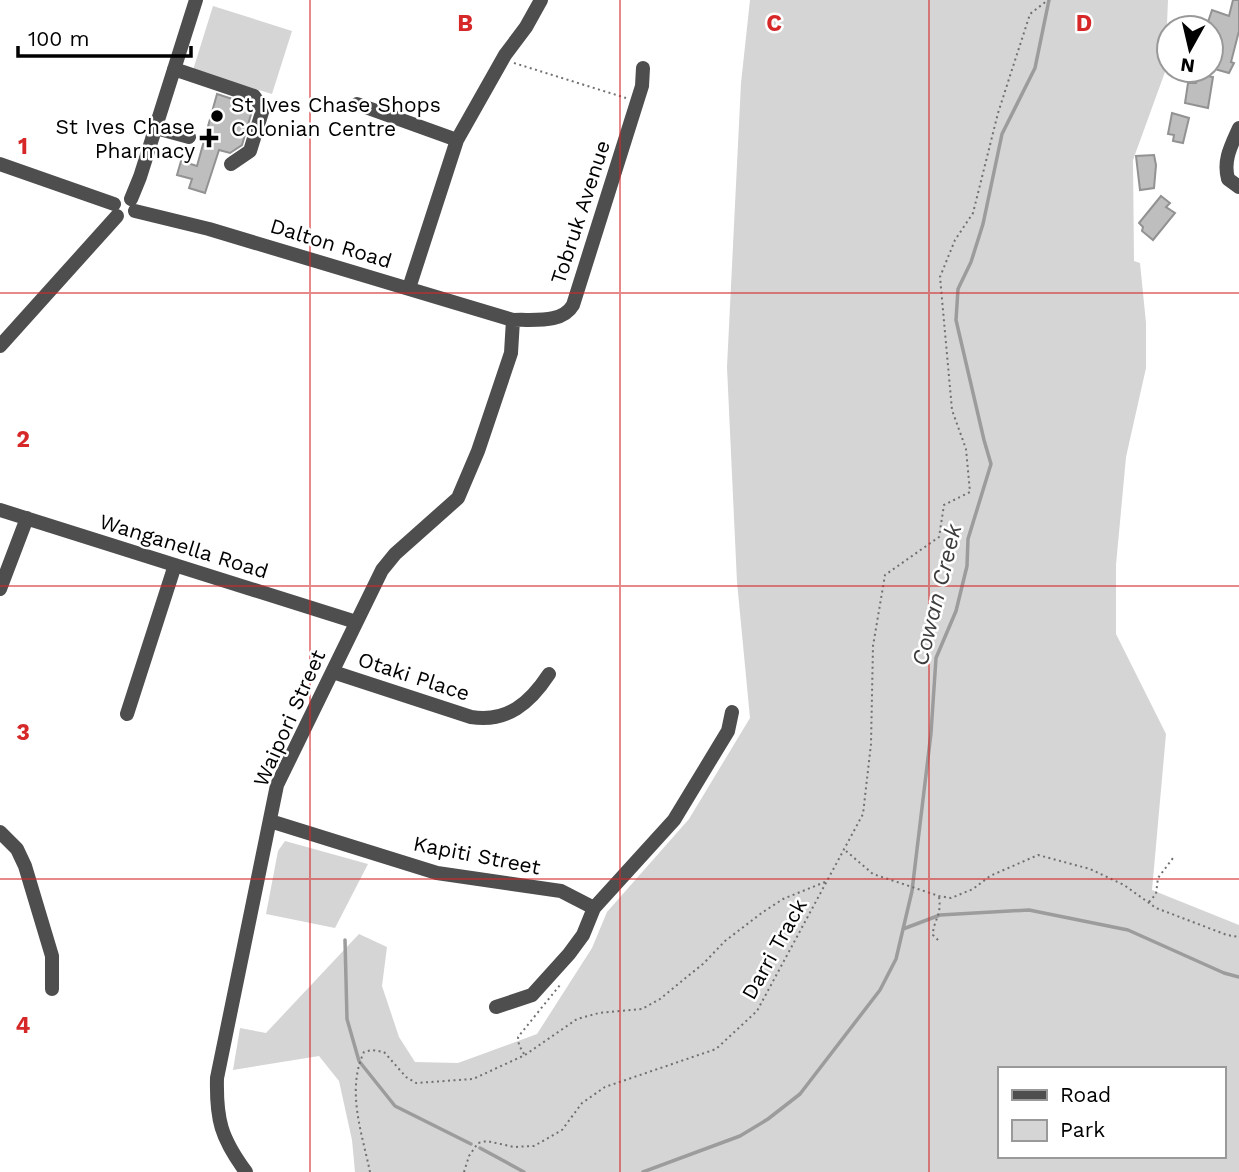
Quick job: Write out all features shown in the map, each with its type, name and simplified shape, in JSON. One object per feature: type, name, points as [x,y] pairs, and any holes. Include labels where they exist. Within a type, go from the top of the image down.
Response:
[{"type":"street","points":[[0,164],[116,210],[127,219],[196,0]]},
{"type":"street","points":[[410,288],[457,140],[503,59],[541,0]]},
{"type":"street","name":"Tobruk Avenue","points":[[513,320],[558,318],[568,314],[573,305],[642,86],[643,68]]},
{"type":"street","points":[[174,69],[254,96],[263,109],[250,151],[231,164]]},
{"type":"street","points":[[357,104],[457,140]]},
{"type":"street","points":[[156,128],[189,137]]},
{"type":"street","points":[[1239,128],[1227,155],[1225,167],[1228,180],[1239,187]]},
{"type":"street","name":"Dalton Road","points":[[133,205],[513,320]]},
{"type":"street","points":[[0,346],[116,210]]},
{"type":"street","name":"Waipori Street","points":[[246,1172],[228,1147],[220,1125],[216,1103],[217,1077],[277,785],[382,570],[395,554],[458,498],[478,451],[511,353],[513,320]]},
{"type":"street","name":"Wanganella Road","points":[[0,510],[356,622]]},
{"type":"street","points":[[0,589],[27,518]]},
{"type":"street","points":[[127,714],[175,565]]},
{"type":"street","name":"Otaki Place","points":[[332,672],[471,717],[486,719],[500,718],[511,713],[539,689],[549,674]]},
{"type":"street","points":[[496,1007],[532,995],[583,935],[594,908],[674,820],[728,730],[732,712]]},
{"type":"street","name":"Kapiti Street","points":[[270,821],[437,873],[561,891],[594,908]]},
{"type":"street","points":[[0,832],[17,849],[25,866],[52,956],[52,989]]},
{"type":"path","points":[[370,1172],[354,1090],[358,1066],[364,1052],[384,1052],[405,1077],[416,1083],[473,1079],[525,1055],[577,1019],[599,1013],[642,1009],[660,999],[763,912],[783,899],[826,882],[846,850],[863,814],[871,744],[873,646],[885,575],[939,537],[944,505],[970,492],[965,449],[952,410],[940,277],[955,240],[973,213],[998,114],[1030,14],[1048,0]]},
{"type":"path","points":[[503,59],[637,102]]},
{"type":"path","points":[[846,850],[873,874],[951,898],[973,889],[990,876],[1038,855],[1090,869],[1124,885],[1156,908],[1215,931],[1239,937]]},
{"type":"path","points":[[1149,903],[1156,894],[1158,878],[1172,858]]},
{"type":"path","name":"Darri Track","points":[[464,1172],[469,1156],[478,1143],[487,1141],[514,1147],[534,1146],[562,1130],[582,1103],[605,1087],[716,1049],[757,1011],[826,882]]},
{"type":"path","points":[[939,896],[940,915],[933,930],[933,936],[939,941]]},
{"type":"path","points":[[521,1048],[525,1055]]},
{"type":"green space","points":[[750,0],[1168,0],[1167,14],[1155,14],[1155,84],[1161,84],[1133,160],[1134,261],[1140,263],[1146,323],[1146,368],[1126,457],[1116,565],[1116,634],[1166,734],[1152,890],[1239,925],[1239,1172],[355,1172],[352,1140],[339,1081],[319,1056],[233,1070],[240,1028],[266,1033],[359,934],[387,947],[382,986],[399,1037],[415,1062],[458,1063],[537,1034],[592,948],[607,912],[689,819],[750,718],[737,582],[727,367],[741,83]]},
{"type":"green space","points":[[213,6],[292,31],[272,94],[193,70]]},
{"type":"green space","points":[[285,841],[368,864],[335,928],[266,914],[278,851]]},
{"type":"building","points":[[1233,0],[1239,0],[1239,31],[1231,62],[1234,63],[1229,73],[1225,72],[1225,15],[1229,16]]},
{"type":"building","points":[[1188,84],[1212,84],[1208,108],[1185,103]]},
{"type":"building","points":[[217,94],[248,104],[252,111],[242,145],[230,153],[219,150],[205,193],[189,188],[192,179],[177,175],[181,161],[197,166]]},
{"type":"building","points":[[1172,113],[1189,118],[1183,143],[1173,141],[1174,135],[1168,134]]},
{"type":"building","points":[[1154,155],[1154,188],[1140,190],[1136,156]]},
{"type":"building","points":[[1161,196],[1170,203],[1166,207],[1175,213],[1153,240],[1142,231],[1143,227],[1139,223]]},
{"type":"waterway","name":"Cowan Creek","points":[[643,1172],[740,1136],[768,1119],[800,1094],[880,990],[896,959],[912,891],[931,733],[936,658],[956,611],[967,566],[968,539],[991,464],[956,320],[958,289],[971,262],[983,224],[1002,134],[1035,68],[1049,0]]},
{"type":"waterway","points":[[903,929],[940,915],[1029,910],[1128,930],[1224,973],[1239,977]]},
{"type":"waterway","points":[[345,940],[347,1019],[359,1061],[395,1106],[471,1144]]},
{"type":"waterway","points":[[480,1148],[524,1172]]},
{"type":"place","name":"St Ives Chase Shops Colonian Centre","points":[[217,116]]},
{"type":"place","name":"St Ives Chase Pharmacy","points":[[209,138]]}]
